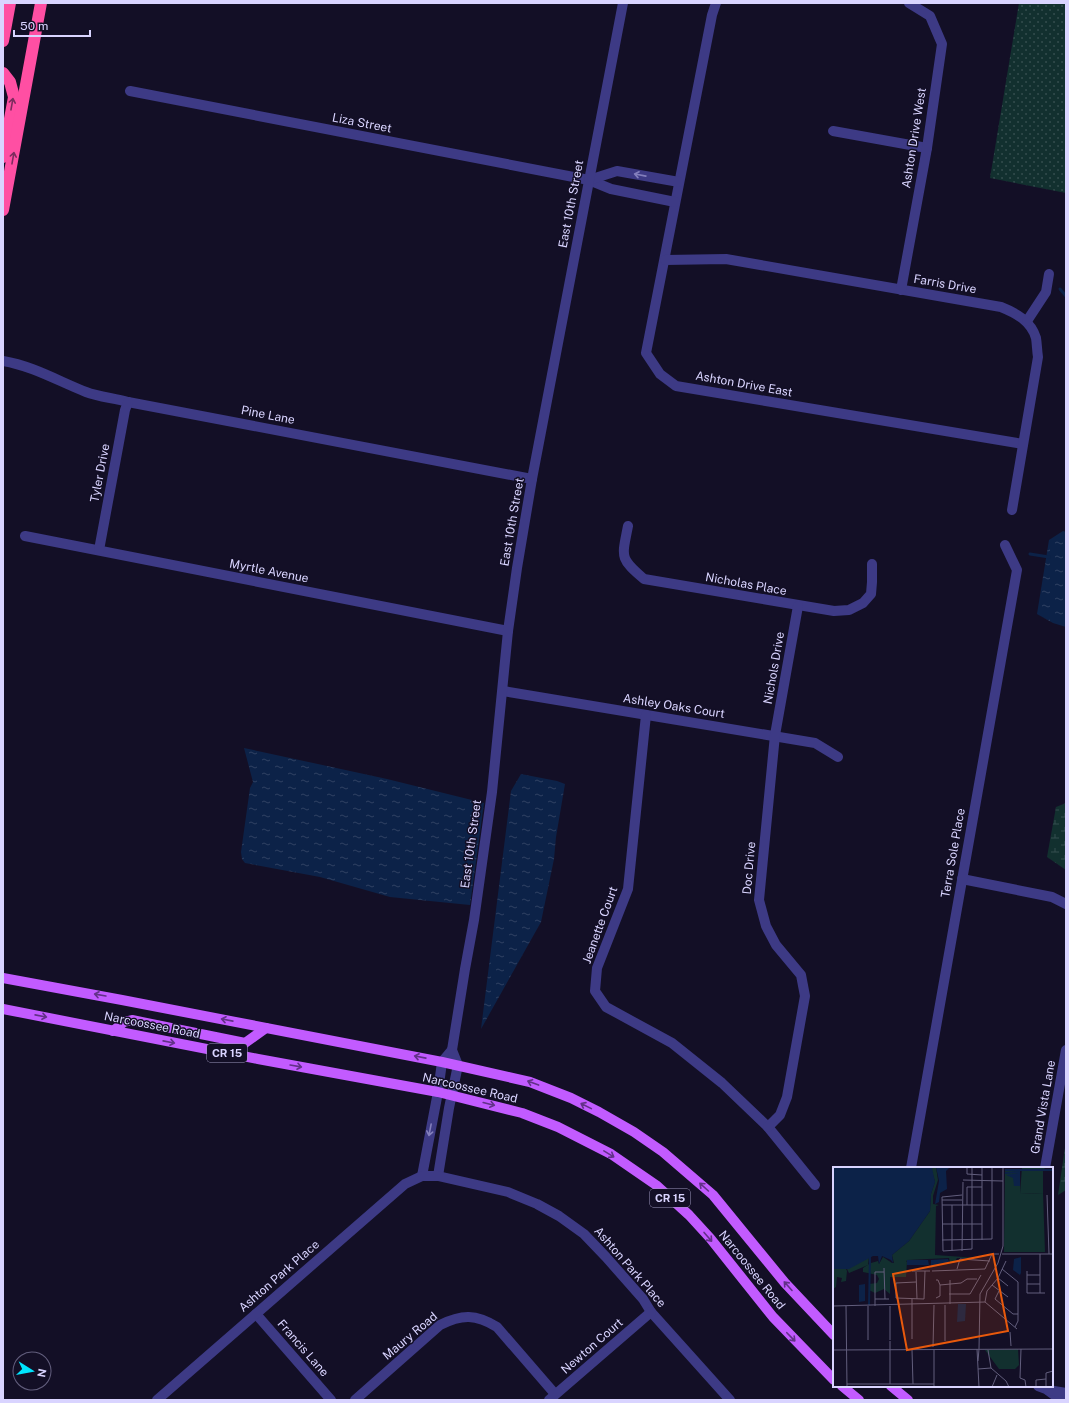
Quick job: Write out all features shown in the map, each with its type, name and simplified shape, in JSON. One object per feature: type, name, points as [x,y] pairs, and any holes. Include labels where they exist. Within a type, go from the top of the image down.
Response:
[{"type":"highway","points":[[3,41],[10,3]]},
{"type":"highway","points":[[3,210],[41,3]]},
{"type":"highway","points":[[3,73],[10,82],[14,97],[3,157]]},
{"type":"main road","name":"Narcoossee Road","points":[[3,978],[130,1001],[458,1065],[530,1082],[571,1098],[634,1132],[663,1152],[713,1195],[785,1283],[833,1334]]},
{"type":"main road","name":"Narcoossee Road","points":[[3,1009],[258,1059],[438,1092],[522,1113],[558,1127],[611,1154],[656,1186],[689,1215],[705,1232],[773,1317],[833,1379]]},
{"type":"main road","points":[[113,1031],[124,1022],[132,1020],[244,1043],[266,1028]]},
{"type":"main road","points":[[843,1387],[859,1400]]},
{"type":"main road","points":[[892,1387],[908,1400]]},
{"type":"street","name":"East 10th Street","points":[[452,1050],[474,920],[492,792],[508,631],[517,568],[532,479],[623,3]]},
{"type":"street","points":[[589,180],[617,171],[679,182],[712,15],[716,3]]},
{"type":"street","name":"Ashton Drive West","points":[[901,290],[927,148],[942,44],[930,16],[909,3]]},
{"type":"street","name":"Liza Street","points":[[130,91],[589,180],[611,189],[675,202]]},
{"type":"street","points":[[833,132],[927,148]]},
{"type":"street","name":"Ashton Drive East","points":[[679,182],[646,353],[660,374],[676,386],[1023,444]]},
{"type":"street","name":"Farris Drive","points":[[664,260],[726,259],[1001,307],[1015,312],[1027,321],[1036,337],[1038,357],[1012,510]]},
{"type":"street","points":[[1027,321],[1046,292],[1049,274]]},
{"type":"street","name":"Pine Lane","points":[[3,361],[19,364],[54,377],[87,392],[128,402],[532,479]]},
{"type":"street","name":"Tyler Drive","points":[[99,550],[125,410],[128,402]]},
{"type":"street","name":"Nicholas Place","points":[[628,526],[622,552],[628,566],[644,579],[798,606],[834,611],[849,610],[863,603],[871,594],[872,564]]},
{"type":"street","name":"Myrtle Avenue","points":[[25,536],[508,631]]},
{"type":"street","name":"Terra Sole Place","points":[[911,1167],[1017,570],[1005,545]]},
{"type":"street","name":"Nichols Drive","points":[[775,736],[798,606]]},
{"type":"street","name":"Ashley Oaks Court","points":[[503,691],[815,743],[838,757]]},
{"type":"street","name":"Jeanette Court","points":[[646,715],[628,889],[597,968],[594,991],[606,1007],[672,1043],[722,1083],[768,1128],[815,1185]]},
{"type":"street","name":"Doc Drive","points":[[768,1128],[780,1115],[787,1097],[805,996],[800,975],[776,945],[766,926],[759,900],[775,736]]},
{"type":"street","points":[[962,879],[1052,897],[1066,904]]},
{"type":"street","points":[[422,1176],[438,1092],[442,1062],[452,1050],[458,1065],[438,1176]]},
{"type":"street","name":"Grand Vista Lane","points":[[1045,1167],[1066,1050]]},
{"type":"street","name":"Ashton Park Place","points":[[157,1400],[405,1184],[422,1176],[438,1176],[508,1192],[537,1204],[559,1216],[584,1234],[643,1299],[651,1312],[730,1400]]},
{"type":"street","name":"Newton Court","points":[[552,1397],[651,1312]]},
{"type":"street","name":"Francis Lane","points":[[256,1314],[331,1400]]},
{"type":"street","name":"Maury Road","points":[[355,1400],[440,1325],[461,1317],[486,1320],[497,1327],[552,1397]]},
{"type":"street","points":[[1042,1388],[1066,1393]]},
{"type":"street","points":[[1042,1388],[1061,1400]]},
{"type":"green space","points":[[1019,3],[1066,3],[1066,193],[990,178]]},
{"type":"green space","points":[[1066,803],[1066,870],[1047,857],[1056,807]]},
{"type":"green space","points":[[1066,1141],[1066,1190],[1058,1195]]},
{"type":"water","points":[[1063,531],[1066,532],[1066,627],[1053,623],[1037,614],[1049,540]]},
{"type":"water","points":[[244,748],[387,779],[484,803],[470,905],[390,897],[320,877],[245,863],[242,859],[241,852],[250,788],[253,782]]},
{"type":"water","points":[[521,774],[565,784],[556,837],[554,859],[541,922],[481,1029],[511,791]]},
{"type":"waterway","points":[[1060,289],[1066,296]]},
{"type":"waterway","points":[[1030,554],[1049,557]]}]
